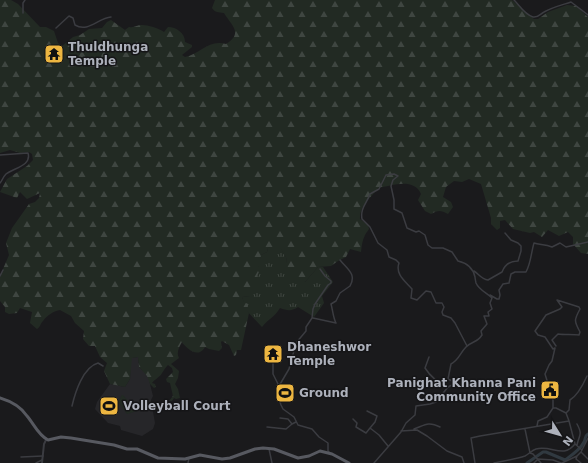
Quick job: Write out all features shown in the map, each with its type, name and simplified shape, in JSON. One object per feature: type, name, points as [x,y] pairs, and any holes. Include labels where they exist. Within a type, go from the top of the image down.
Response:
[{"type":"main road","points":[[0,398],[22,411],[27,416],[34,428],[46,440],[60,437],[71,438],[114,445],[127,449],[137,449],[158,458],[189,458],[200,455],[222,459],[263,448],[274,449],[298,458],[309,456],[320,451],[332,454],[349,463]]},
{"type":"street","points":[[23,13],[23,3],[25,0]]},
{"type":"street","points":[[514,0],[527,14],[534,17],[538,17],[543,13],[571,2],[588,15]]},
{"type":"street","points":[[56,28],[69,16],[74,20],[75,25],[82,27],[89,27],[105,18],[111,17]]},
{"type":"street","points":[[0,155],[28,153],[29,155],[25,164],[5,175],[0,183]]},
{"type":"street","points":[[468,346],[455,323],[449,317],[443,315],[442,312],[444,307],[442,303],[436,303],[431,292],[426,291],[417,300],[411,298],[412,290],[398,274],[399,263],[389,257],[387,250],[378,243],[370,227],[362,219],[362,208],[370,194],[378,190],[384,176],[394,174],[398,176],[393,180],[391,186],[394,209],[402,213],[407,228],[416,232],[419,231],[425,235],[428,245],[432,248],[443,248],[452,252],[458,261],[469,265],[475,275],[476,283],[480,289],[497,299],[499,299],[500,295],[499,290],[503,284],[509,283],[511,274],[516,272],[526,272],[531,264],[531,253],[534,243],[552,247],[560,243],[566,248],[588,242]]},
{"type":"street","points":[[472,270],[479,274],[481,278],[488,280],[502,272],[504,266],[511,261],[518,261],[521,246],[511,240],[505,233]]},
{"type":"street","points":[[312,318],[336,323],[331,304],[336,301],[340,293],[350,286],[352,277],[350,270],[340,260]]},
{"type":"street","points":[[279,386],[289,369],[296,343],[306,331],[306,327],[312,318],[315,304],[328,285],[332,282],[320,269]]},
{"type":"street","points":[[0,276],[3,270]]},
{"type":"street","points":[[374,463],[406,423],[415,415],[416,406],[436,402],[448,387],[456,383],[448,379],[451,364],[458,360],[468,346],[478,340],[482,335],[481,331],[486,324],[484,316],[489,316],[488,312],[491,310],[490,304],[492,298],[487,293]]},
{"type":"street","points":[[537,426],[538,421],[547,417],[553,408],[553,400],[545,374],[548,364],[552,361],[555,348],[553,348],[545,337],[538,335],[535,331],[546,315],[562,307],[557,300],[580,307],[575,318],[575,323],[580,332],[579,335],[572,334],[568,336],[558,334],[552,340],[556,346]]},
{"type":"street","points":[[429,357],[425,368],[432,378],[448,387]]},
{"type":"street","points":[[273,359],[273,374],[279,386],[279,399],[282,407],[294,416],[298,425],[312,429],[319,437],[328,443],[328,451],[332,454]]},
{"type":"street","points":[[72,406],[77,388],[84,375],[95,363],[102,366]]},
{"type":"street","points":[[566,413],[570,410],[570,400],[582,386],[587,376]]},
{"type":"street","points":[[553,408],[566,413],[576,444],[588,459]]},
{"type":"street","points":[[353,419],[357,423],[356,427],[366,433],[377,416],[367,411]]},
{"type":"street","points":[[280,418],[288,419],[292,424]]},
{"type":"street","points":[[475,463],[471,438],[569,421]]},
{"type":"street","points":[[267,427],[286,429],[296,422]]},
{"type":"street","points":[[401,431],[414,429],[428,423],[440,427]]},
{"type":"street","points":[[494,463],[527,455],[536,449],[548,448],[561,452],[568,450],[581,438],[581,433],[577,424]]},
{"type":"street","points":[[370,428],[380,435],[388,446]]},
{"type":"street","points":[[414,429],[427,436],[447,451],[462,457],[464,463]]},
{"type":"street","points":[[525,429],[530,453],[533,454],[541,463]]},
{"type":"street","points":[[534,463],[538,459],[553,460],[562,463],[566,462],[577,456],[582,451],[588,438]]},
{"type":"street","points":[[36,463],[43,461],[44,444],[46,440]]},
{"type":"street","points":[[269,449],[272,463]]},
{"type":"street","points":[[21,457],[43,456]]},
{"type":"street","points":[[577,456],[576,459],[580,463]]},
{"type":"street","points":[[188,463],[189,458]]},
{"type":"shaded area","points":[[138,357],[139,367],[148,376],[153,396],[151,400],[155,423],[153,429],[142,436],[121,430],[120,426],[108,423],[95,409],[97,402],[110,384],[125,387],[130,379],[131,358]]},
{"type":"green space","points":[[0,0],[11,0],[18,4],[40,27],[46,27],[54,31],[58,43],[62,46],[73,37],[80,35],[89,29],[102,28],[111,20],[125,30],[129,27],[138,25],[153,27],[164,32],[168,27],[177,29],[182,33],[185,42],[192,45],[192,47],[182,55],[185,57],[210,45],[220,43],[226,44],[234,36],[234,29],[224,13],[213,10],[212,8],[215,0],[512,0],[534,19],[538,19],[548,12],[567,5],[576,6],[588,17],[588,254],[581,253],[573,244],[573,237],[568,232],[559,236],[548,230],[542,237],[534,232],[530,233],[513,229],[505,220],[500,221],[500,228],[497,230],[491,224],[491,218],[481,184],[469,179],[462,182],[454,181],[446,187],[443,197],[451,202],[453,207],[448,214],[440,211],[431,214],[425,211],[418,200],[421,194],[418,189],[408,184],[378,188],[361,210],[360,219],[368,225],[369,229],[365,234],[361,252],[350,249],[346,257],[331,266],[318,267],[305,282],[289,278],[286,257],[279,246],[268,248],[267,252],[261,255],[260,264],[258,267],[259,272],[257,276],[261,282],[250,287],[252,290],[250,296],[242,297],[244,302],[248,304],[247,310],[249,313],[241,350],[237,350],[236,355],[234,356],[229,345],[222,341],[222,348],[219,351],[205,347],[198,353],[187,348],[182,342],[178,352],[179,358],[171,364],[179,371],[175,384],[180,398],[174,398],[172,401],[169,401],[173,396],[170,383],[167,382],[166,379],[173,372],[172,368],[168,365],[167,366],[160,376],[152,383],[155,384],[156,387],[154,388],[150,384],[147,376],[139,367],[138,357],[132,358],[130,379],[125,387],[110,384],[104,371],[107,363],[100,357],[95,346],[89,346],[83,339],[84,331],[75,323],[71,316],[60,310],[55,311],[46,317],[37,329],[30,323],[32,312],[20,308],[17,313],[9,314],[5,312],[5,307],[0,301],[0,276],[9,255],[6,243],[12,228],[29,204],[35,202],[39,198],[40,193],[27,199],[20,192],[17,198],[0,192],[7,179],[27,166],[33,160],[32,154],[29,152],[20,153],[10,150],[0,153]]},
{"type":"green space","points":[[279,245],[286,257],[287,263],[305,282],[318,267],[323,267],[333,282],[322,296],[324,303],[314,317],[298,307],[290,310],[280,308],[276,314],[262,327],[246,310],[242,297],[250,296],[250,287],[257,276],[261,255],[267,252],[268,248]]},
{"type":"green space","points":[[122,395],[137,411],[127,414],[118,402]]},
{"type":"waterway","points":[[527,463],[543,452],[565,460],[576,452],[588,434]]},
{"type":"place","name":"Thuldhunga Temple","points":[[54,54]]},
{"type":"place","name":"Dhaneshwor Temple","points":[[273,354]]},
{"type":"place","name":"Panighat Khanna Pani Community Office","points":[[550,390]]},
{"type":"place","name":"Ground","points":[[285,393]]},
{"type":"place","name":"Volleyball Court","points":[[109,406]]}]
